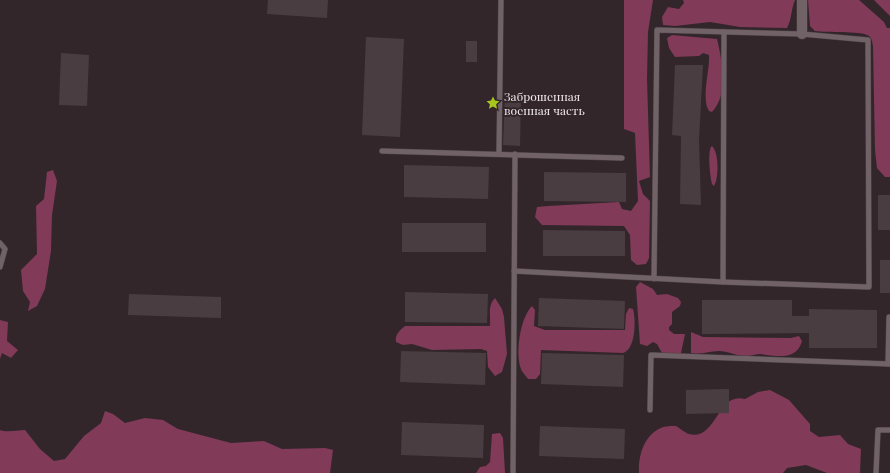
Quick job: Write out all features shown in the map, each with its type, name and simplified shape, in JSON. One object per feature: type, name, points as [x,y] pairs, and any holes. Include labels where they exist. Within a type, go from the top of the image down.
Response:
[{"type":"street","points":[[802,0],[802,34]]},
{"type":"lane","points":[[499,153],[501,0]]},
{"type":"lane","points":[[514,271],[654,279],[869,288],[868,40],[802,34],[657,30],[654,279]]},
{"type":"lane","points":[[723,282],[724,32]]},
{"type":"lane","points":[[382,151],[499,153],[622,158]]},
{"type":"lane","points":[[512,473],[515,154]]},
{"type":"lane","points":[[0,243],[4,249],[0,267]]},
{"type":"lane","points":[[650,410],[651,355],[889,364],[889,317]]},
{"type":"lane","points":[[876,473],[878,430],[890,430]]},
{"type":"shaded area","points":[[624,0],[653,0],[648,32],[647,79],[650,177],[639,181],[643,194],[650,201],[649,258],[646,264],[637,265],[631,260],[630,235],[624,226],[542,225],[535,217],[537,207],[619,202],[622,209],[631,211],[638,201],[635,133],[624,129]]},
{"type":"shaded area","points":[[683,0],[795,0],[787,28],[740,27],[710,22],[675,26],[663,25],[662,17],[668,7],[679,9],[684,3]]},
{"type":"shaded area","points":[[808,0],[859,0],[884,22],[887,28],[890,28],[890,177],[885,177],[877,168],[875,150],[872,39],[863,34],[815,31],[810,26]]},
{"type":"shaded area","points":[[874,0],[890,0],[890,16]]},
{"type":"shaded area","points":[[672,35],[717,39],[723,77],[721,96],[712,112],[709,111],[706,99],[709,55],[703,53],[699,56],[675,57],[669,48],[667,38]]},
{"type":"shaded area","points":[[712,146],[716,154],[718,166],[714,186],[711,180],[709,164],[710,148]]},
{"type":"shaded area","points":[[53,170],[57,181],[52,215],[51,251],[45,289],[37,306],[28,311],[30,302],[23,291],[21,270],[37,254],[36,206],[44,199],[47,172]]},
{"type":"shaded area","points":[[640,282],[653,289],[657,295],[667,294],[678,298],[681,302],[680,306],[672,312],[672,324],[669,327],[669,330],[674,334],[685,334],[681,353],[674,356],[662,353],[657,344],[653,342],[647,346],[640,344],[636,287]]},
{"type":"shaded area","points":[[495,298],[502,309],[504,317],[507,354],[502,372],[495,376],[488,367],[487,351],[481,349],[432,350],[412,344],[403,345],[396,342],[398,333],[405,326],[490,326],[490,308]]},
{"type":"shaded area","points":[[532,306],[535,310],[534,326],[545,330],[625,330],[626,314],[629,308],[633,309],[635,327],[633,340],[627,350],[623,353],[541,350],[540,374],[536,379],[528,379],[521,369],[518,354],[524,319]]},
{"type":"shaded area","points":[[0,320],[8,322],[7,341],[18,350],[11,358],[2,353],[0,359]]},
{"type":"shaded area","points":[[691,332],[703,337],[791,338],[799,336],[802,341],[796,352],[785,356],[761,354],[743,356],[719,351],[691,353]]},
{"type":"shaded area","points":[[770,390],[789,400],[810,424],[810,431],[819,437],[840,435],[848,444],[861,449],[860,473],[827,473],[806,465],[787,468],[783,473],[639,473],[643,447],[655,431],[664,427],[676,426],[689,434],[698,434],[706,430],[712,424],[722,408],[728,402],[736,398],[745,399],[758,392]]},
{"type":"shaded area","points":[[105,411],[113,414],[125,423],[145,418],[163,420],[178,429],[231,443],[264,441],[282,449],[325,448],[333,450],[330,473],[0,473],[0,430],[25,430],[40,449],[54,461],[65,459],[84,436],[101,423]]},
{"type":"shaded area","points":[[500,433],[503,438],[505,473],[476,473],[480,467],[486,466],[490,462],[492,434]]},
{"type":"building","points":[[268,0],[328,0],[327,18],[267,14]]},
{"type":"building","points":[[366,37],[404,39],[400,137],[362,135]]},
{"type":"building","points":[[466,41],[477,41],[477,62],[466,62]]},
{"type":"building","points":[[61,53],[89,55],[87,106],[59,105]]},
{"type":"building","points":[[675,65],[703,65],[699,140],[701,205],[680,204],[681,136],[672,135]]},
{"type":"building","points":[[505,95],[521,96],[520,146],[503,145]]},
{"type":"building","points":[[404,165],[489,167],[488,199],[404,197]]},
{"type":"building","points":[[544,172],[626,173],[626,202],[544,201]]},
{"type":"building","points":[[878,195],[890,195],[890,230],[878,230]]},
{"type":"building","points":[[402,223],[486,223],[486,252],[402,252]]},
{"type":"building","points":[[543,230],[625,231],[625,256],[543,256]]},
{"type":"building","points":[[880,260],[890,260],[890,293],[880,293]]},
{"type":"building","points":[[405,292],[488,294],[487,323],[405,322]]},
{"type":"building","points":[[129,294],[221,297],[221,318],[128,315]]},
{"type":"building","points":[[539,298],[625,301],[624,329],[538,326]]},
{"type":"building","points":[[702,300],[792,300],[792,316],[809,316],[809,309],[877,310],[877,348],[809,348],[809,333],[702,334]]},
{"type":"building","points":[[401,351],[486,353],[485,385],[400,382]]},
{"type":"building","points":[[542,353],[624,355],[623,387],[541,384]]},
{"type":"building","points":[[729,389],[729,413],[686,414],[686,390]]},
{"type":"building","points":[[402,422],[484,425],[483,458],[401,455]]},
{"type":"building","points":[[540,426],[625,429],[624,459],[539,456]]},
{"type":"place","name":"Заброшенная военная часть","points":[[493,103]]}]
